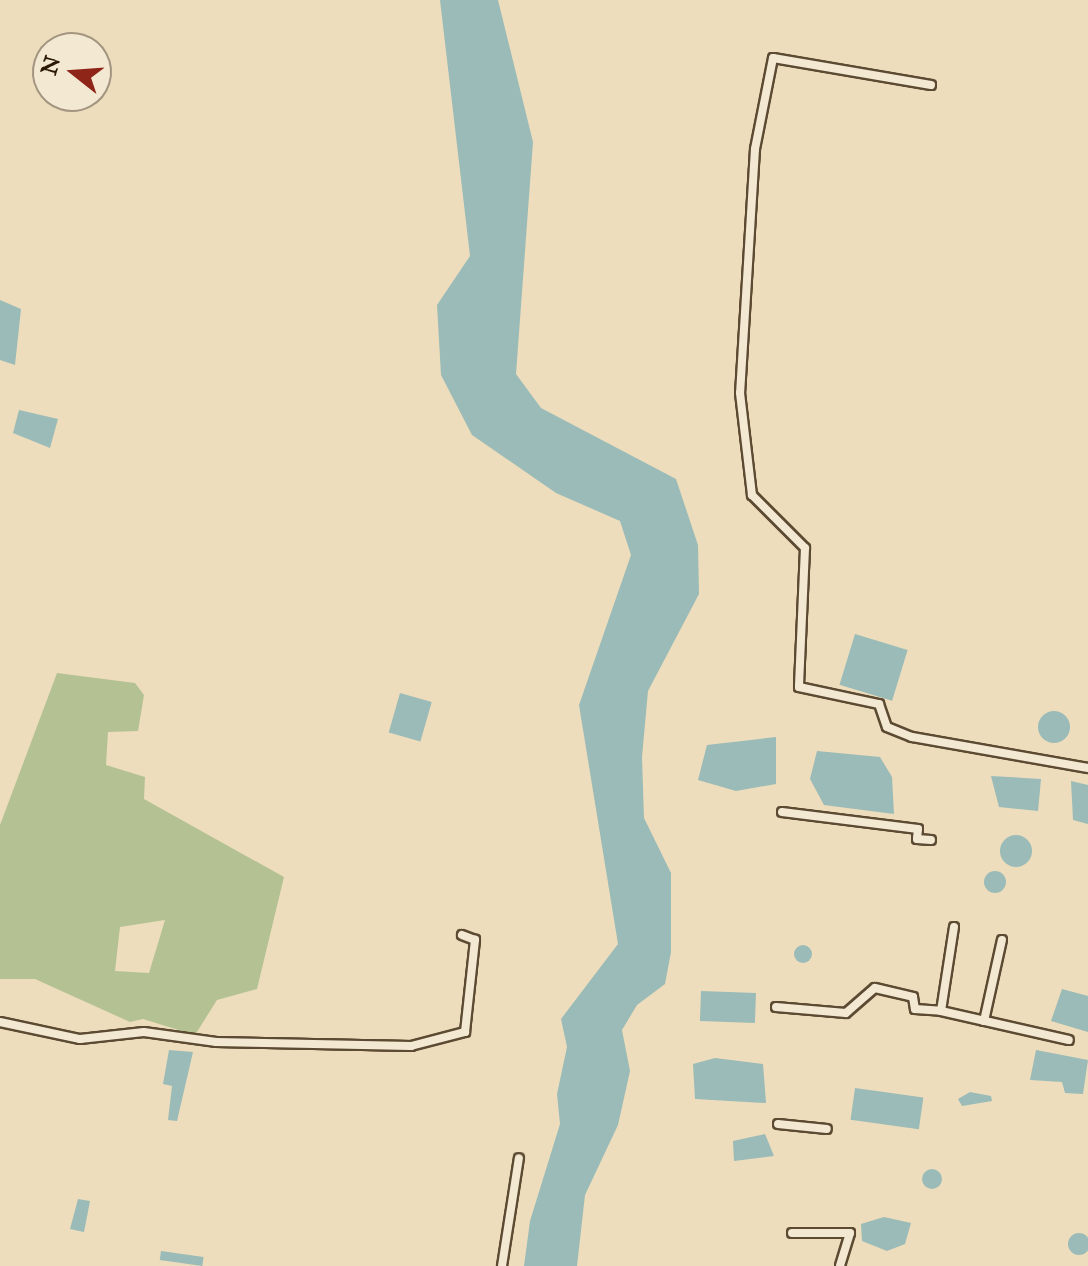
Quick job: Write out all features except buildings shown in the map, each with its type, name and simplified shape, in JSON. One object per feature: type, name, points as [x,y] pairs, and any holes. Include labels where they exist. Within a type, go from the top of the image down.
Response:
[{"type":"street","points":[[931,85],[773,58],[752,189],[740,393],[745,449],[760,510],[805,548],[799,687],[879,704],[887,727],[912,737],[1088,768]]},
{"type":"street","points":[[782,812],[918,829],[917,839],[931,840]]},
{"type":"street","points":[[941,1011],[954,927]]},
{"type":"street","points":[[0,1022],[80,1039],[144,1032],[216,1042],[411,1046],[465,1032],[475,940],[462,935]]},
{"type":"street","points":[[984,1021],[1002,940]]},
{"type":"street","points":[[776,1007],[846,1013],[875,988],[913,997],[915,1009],[941,1011],[1069,1040]]},
{"type":"street","points":[[778,1124],[827,1129]]},
{"type":"street","points":[[502,1266],[519,1158]]},
{"type":"street","points":[[792,1233],[850,1233],[840,1266]]},
{"type":"green space","points":[[57,673],[135,683],[144,695],[138,731],[108,732],[106,765],[145,777],[144,799],[284,877],[257,989],[217,1000],[195,1035],[143,1019],[130,1022],[35,979],[0,979],[0,825]],"holes":[[[165,920],[149,973],[115,971],[120,927]]]},
{"type":"water","points":[[440,0],[498,0],[533,142],[516,374],[541,408],[676,479],[698,545],[699,594],[648,691],[642,757],[644,818],[671,873],[671,952],[665,984],[637,1005],[622,1030],[630,1071],[618,1125],[585,1195],[577,1266],[524,1266],[530,1221],[560,1124],[557,1094],[567,1047],[561,1019],[618,944],[579,705],[631,555],[620,521],[556,493],[472,435],[441,375],[437,305],[470,256]]},
{"type":"water","points":[[0,300],[21,309],[15,365],[0,360]]},
{"type":"water","points":[[19,410],[58,419],[50,448],[13,433]]},
{"type":"water","points":[[855,634],[908,650],[892,701],[840,685]]},
{"type":"water","points":[[400,693],[432,702],[420,742],[389,732]]},
{"type":"water","points":[[1054,711],[1066,715],[1070,727],[1066,739],[1054,743],[1042,739],[1038,727],[1042,715]]},
{"type":"water","points":[[776,737],[776,784],[736,791],[698,780],[707,745]]},
{"type":"water","points":[[817,751],[880,757],[892,777],[894,814],[824,805],[810,779]]},
{"type":"water","points":[[991,776],[1041,779],[1038,811],[999,807]]},
{"type":"water","points":[[1071,781],[1088,785],[1088,824],[1073,820]]},
{"type":"water","points":[[1016,835],[1027,840],[1032,851],[1027,862],[1016,867],[1005,862],[1000,851],[1005,840]]},
{"type":"water","points":[[995,871],[1003,874],[1006,882],[1003,890],[995,893],[987,890],[984,882],[987,874]]},
{"type":"water","points":[[803,945],[812,954],[803,963],[794,954]]},
{"type":"water","points":[[1062,989],[1088,996],[1088,1032],[1051,1021]]},
{"type":"water","points":[[701,991],[756,993],[755,1023],[700,1021]]},
{"type":"water","points":[[169,1050],[193,1052],[177,1121],[168,1120],[172,1086],[163,1084]]},
{"type":"water","points":[[1036,1050],[1088,1060],[1083,1094],[1065,1093],[1062,1082],[1030,1080]]},
{"type":"water","points":[[715,1058],[763,1064],[766,1103],[695,1099],[693,1064]]},
{"type":"water","points":[[855,1088],[923,1098],[919,1129],[851,1120]]},
{"type":"water","points":[[970,1092],[991,1096],[992,1101],[962,1106],[958,1099]]},
{"type":"water","points":[[765,1134],[774,1156],[734,1161],[733,1141]]},
{"type":"water","points":[[932,1169],[939,1172],[942,1179],[939,1186],[932,1189],[925,1186],[922,1179],[925,1172]]},
{"type":"water","points":[[78,1199],[90,1201],[84,1232],[70,1229]]},
{"type":"water","points":[[884,1217],[911,1223],[905,1244],[887,1251],[862,1241],[861,1224]]},
{"type":"water","points":[[1079,1233],[1087,1236],[1090,1244],[1087,1252],[1079,1255],[1071,1252],[1068,1244],[1071,1236]]},
{"type":"water","points":[[161,1251],[204,1257],[202,1266],[160,1260]]}]
